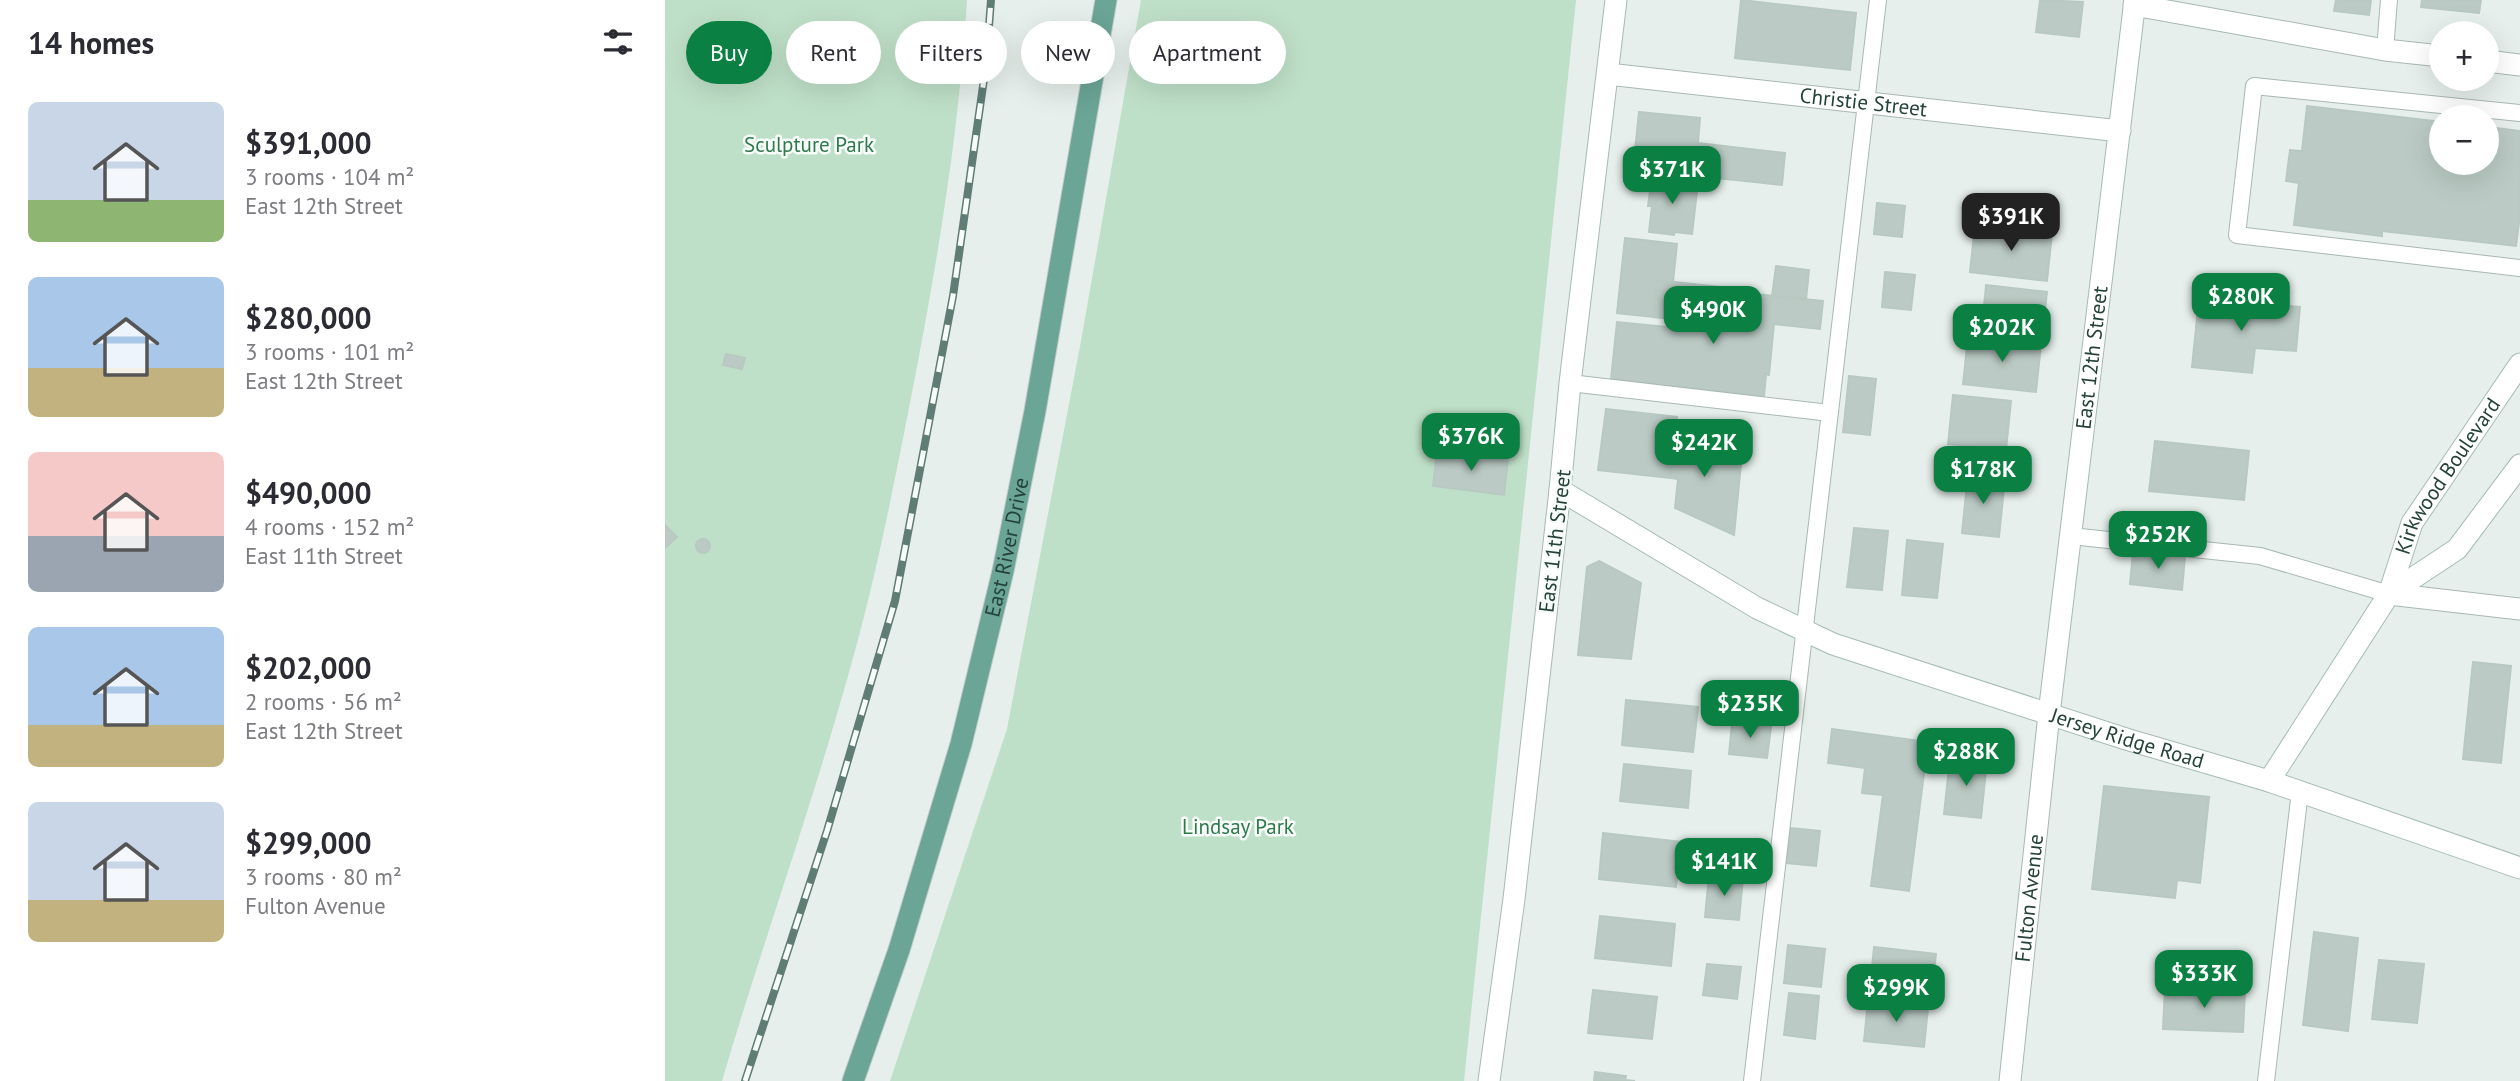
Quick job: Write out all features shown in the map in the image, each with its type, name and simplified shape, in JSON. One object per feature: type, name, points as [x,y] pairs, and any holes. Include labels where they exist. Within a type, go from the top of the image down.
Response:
[{"type":"main road","name":"East River Drive","points":[[853,1081],[899,950],[961,744],[1003,571],[1038,397],[1107,0]]},
{"type":"street","name":"East 11th Street","points":[[1489,1081],[1514,899],[1570,383],[1616,0]]},
{"type":"street","points":[[2135,2],[2385,50],[2429,55]]},
{"type":"street","name":"East 12th Street","points":[[2049,714],[2135,2]]},
{"type":"street","points":[[2499,62],[2520,65]]},
{"type":"street","name":"Christie Street","points":[[1608,74],[2120,131]]},
{"type":"street","name":"Kirkwood Boulevard","points":[[2269,781],[2389,594],[2412,523],[2520,365]]},
{"type":"street","name":"Kirkwood Boulevard","points":[[2389,594],[2457,549],[2520,465]]},
{"type":"street","name":"Jersey Ridge Road","points":[[1560,490],[1757,608],[1833,644],[2300,791],[2520,868]]},
{"type":"street","points":[[2389,594],[2520,609]]},
{"type":"street","name":"Fulton Avenue","points":[[2010,1081],[2049,714]]},
{"type":"lane","points":[[1752,1081],[1878,0]]},
{"type":"lane","points":[[2385,50],[2389,0]]},
{"type":"lane","points":[[2520,113],[2253,86],[2237,235],[2520,268]]},
{"type":"lane","points":[[1570,383],[1830,413]]},
{"type":"lane","points":[[2071,536],[2260,556],[2389,594]]},
{"type":"lane","points":[[2266,1081],[2300,791]]},
{"type":"green space","name":"Sculpture Park","points":[[665,0],[967,0],[965,21],[895,21],[895,84],[960,84],[929,303],[889,506],[857,642],[802,828],[722,1081],[665,1081]]},
{"type":"green space","name":"Lindsay Park","points":[[1141,0],[1576,0],[1464,1081],[890,1081],[1007,729],[1081,341],[1129,68],[1129,84],[1286,84],[1286,21],[1137,21]]},
{"type":"building","points":[[1741,0],[1856,13],[1850,70],[1735,58]]},
{"type":"building","points":[[2040,0],[2083,2],[2079,37],[2036,32]]},
{"type":"building","points":[[2336,0],[2371,0],[2369,15],[2334,11]]},
{"type":"building","points":[[2422,0],[2481,0],[2479,13],[2421,7]]},
{"type":"building","points":[[2307,106],[2429,121],[2429,175],[2499,175],[2499,128],[2520,131],[2520,215],[2516,246],[2382,231],[2382,236],[2294,225],[2299,183],[2286,181],[2290,150],[2302,151]]},
{"type":"building","points":[[1639,112],[1700,118],[1698,143],[1785,153],[1782,185],[1633,169]]},
{"type":"building","points":[[1652,177],[1698,183],[1692,234],[1649,232],[1652,206],[1648,206]]},
{"type":"building","points":[[1877,203],[1905,206],[1902,237],[1874,234]]},
{"type":"building","points":[[1975,225],[2052,234],[2047,281],[1970,272]]},
{"type":"building","points":[[1625,238],[1677,244],[1673,282],[1657,280],[1653,317],[1617,313]]},
{"type":"building","points":[[1776,266],[1809,270],[1806,300],[1772,296]]},
{"type":"building","points":[[1885,272],[1915,275],[1911,310],[1882,307]]},
{"type":"building","points":[[1657,280],[1719,287],[1715,323],[1653,317]]},
{"type":"building","points":[[1986,285],[2047,292],[2042,334],[1982,328]]},
{"type":"building","points":[[1725,291],[1823,301],[1820,329],[1774,324],[1764,396],[1611,379],[1617,322],[1728,333],[1729,319],[1722,319]]},
{"type":"building","points":[[2199,298],[2300,307],[2296,351],[2255,348],[2252,373],[2192,367]]},
{"type":"building","points":[[1968,337],[2041,345],[2036,392],[1963,384]]},
{"type":"building","points":[[726,354],[745,358],[742,369],[723,365]]},
{"type":"building","points":[[1849,376],[1876,379],[1870,435],[1843,432]]},
{"type":"building","points":[[1953,395],[2011,401],[2006,450],[1948,444]]},
{"type":"building","points":[[1606,409],[1677,417],[1670,478],[1598,470]]},
{"type":"building","points":[[1676,421],[1707,424],[1703,460],[1741,464],[1734,535],[1675,508],[1678,479],[1670,478]]},
{"type":"building","points":[[2155,441],[2249,451],[2244,500],[2149,491]]},
{"type":"building","points":[[1437,451],[1508,459],[1504,495],[1433,486]]},
{"type":"building","points":[[1968,474],[2005,478],[1999,537],[1962,533]]},
{"type":"building","points":[[665,525],[677,537],[665,548]]},
{"type":"building","points":[[1854,528],[1888,531],[1882,590],[1847,587]]},
{"type":"building","points":[[700,539],[706,539],[710,546],[706,553],[700,553],[696,549],[696,543]]},
{"type":"building","points":[[1907,540],[1943,544],[1937,598],[1902,595]]},
{"type":"building","points":[[2133,552],[2185,557],[2182,590],[2130,584]]},
{"type":"building","points":[[1599,561],[1641,583],[1631,659],[1578,655],[1587,567]]},
{"type":"building","points":[[2473,662],[2511,666],[2501,763],[2463,759]]},
{"type":"building","points":[[1626,700],[1698,707],[1693,752],[1622,745]]},
{"type":"building","points":[[1732,723],[1771,727],[1767,758],[1729,754]]},
{"type":"building","points":[[1832,729],[1928,742],[1909,891],[1871,886],[1883,795],[1862,793],[1865,768],[1828,763]]},
{"type":"building","points":[[1950,758],[1987,761],[1981,818],[1944,814]]},
{"type":"building","points":[[1624,764],[1691,771],[1688,808],[1620,801]]},
{"type":"building","points":[[2104,786],[2209,797],[2200,883],[2177,880],[2175,898],[2092,889]]},
{"type":"building","points":[[1790,828],[1820,831],[1816,866],[1787,863]]},
{"type":"building","points":[[1603,833],[1681,842],[1676,887],[1599,879]]},
{"type":"building","points":[[1709,875],[1743,878],[1739,920],[1705,917]]},
{"type":"building","points":[[1600,916],[1675,924],[1671,966],[1595,958]]},
{"type":"building","points":[[2314,932],[2358,938],[2348,1031],[2303,1025]]},
{"type":"building","points":[[1788,945],[1825,949],[1821,987],[1784,983]]},
{"type":"building","points":[[1874,947],[1936,954],[1931,995],[1870,988]]},
{"type":"building","points":[[2379,960],[2424,964],[2417,1023],[2372,1019]]},
{"type":"building","points":[[1707,964],[1741,967],[1737,999],[1703,995]]},
{"type":"building","points":[[2165,987],[2245,991],[2243,1032],[2163,1029]]},
{"type":"building","points":[[1593,990],[1657,997],[1652,1039],[1588,1033]]},
{"type":"building","points":[[1789,993],[1819,996],[1815,1039],[1784,1035]]},
{"type":"building","points":[[1868,1001],[1928,1008],[1924,1047],[1864,1041]]},
{"type":"building","points":[[1595,1072],[1626,1076],[1625,1080],[1635,1081],[1594,1081]]},
{"type":"railway","points":[[745,1081],[827,831],[895,601],[953,296],[986,65],[991,0]]}]
